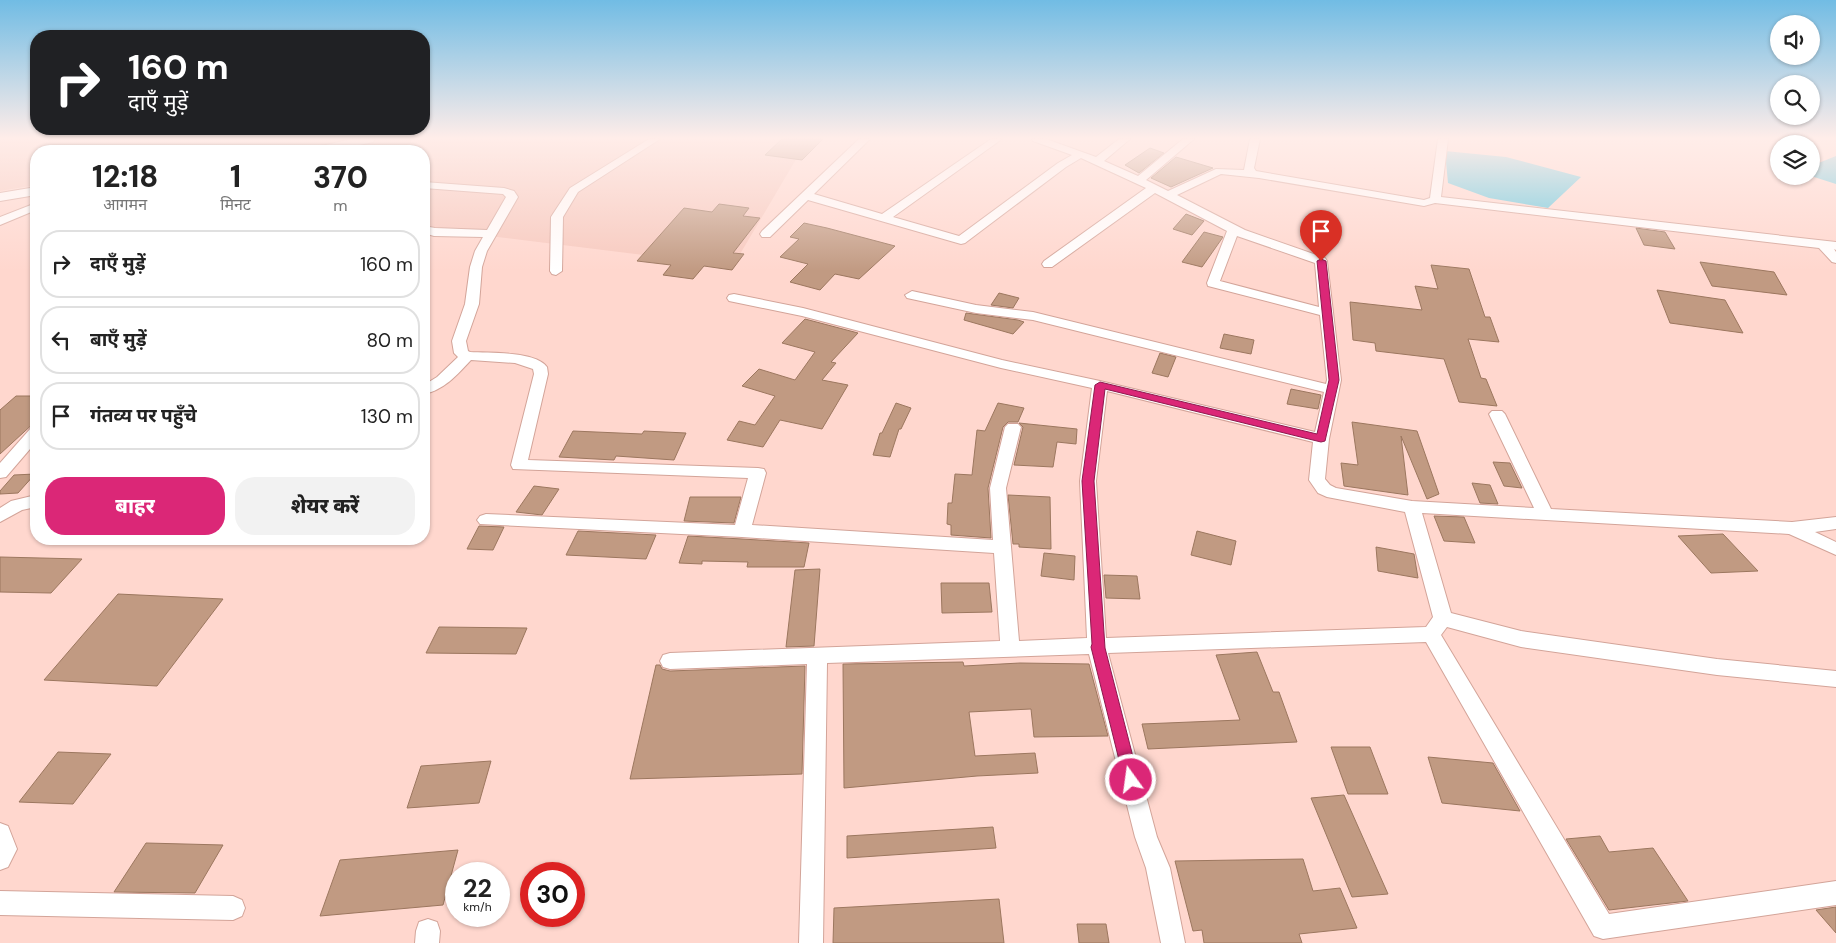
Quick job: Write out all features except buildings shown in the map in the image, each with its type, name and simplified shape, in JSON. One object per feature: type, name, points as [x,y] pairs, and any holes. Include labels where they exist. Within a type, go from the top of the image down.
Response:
[{"type":"street","points":[[0,186],[18,183]]},
{"type":"street","points":[[556,271],[557,217],[574,190],[585,183]]},
{"type":"street","points":[[766,234],[820,183]]},
{"type":"street","points":[[884,218],[934,183]]},
{"type":"street","points":[[807,196],[961,240],[1038,183]]},
{"type":"street","points":[[1143,183],[1234,230],[1321,261],[1334,380],[1321,439],[1317,480],[1324,489],[1333,493],[1412,507],[1792,528],[1836,523]]},
{"type":"street","points":[[1168,196],[1195,183]]},
{"type":"street","points":[[1304,183],[1416,203],[1432,202],[1435,200],[1836,246]]},
{"type":"street","points":[[1435,200],[1437,183]]},
{"type":"street","points":[[430,185],[488,189],[510,193],[512,197],[489,234],[476,267],[472,304],[459,348],[461,353],[467,356],[524,360],[540,367],[541,374],[519,466],[758,474],[742,531]]},
{"type":"street","points":[[1048,264],[1154,188]]},
{"type":"street","points":[[0,197],[30,191]]},
{"type":"street","points":[[0,221],[30,208]]},
{"type":"street","points":[[1234,230],[1213,283],[1327,313]]},
{"type":"street","points":[[430,231],[489,234]]},
{"type":"street","points":[[1822,244],[1836,259]]},
{"type":"street","points":[[912,296],[976,309],[1033,316],[1333,390]]},
{"type":"street","points":[[734,298],[803,312],[1001,364],[1100,385],[1321,439]]},
{"type":"street","points":[[430,388],[444,381],[467,356]]},
{"type":"street","points":[[1100,385],[1088,481],[1099,646],[1097,647],[1146,837],[1158,868],[1174,943]]},
{"type":"street","points":[[1498,414],[1545,514]]},
{"type":"street","points":[[1010,649],[998,488],[1013,427]]},
{"type":"street","points":[[0,473],[30,439]]},
{"type":"street","points":[[0,516],[17,505],[30,502]]},
{"type":"street","points":[[1412,507],[1437,626],[1603,927],[1836,893]]},
{"type":"street","points":[[486,520],[742,531],[1001,547]]},
{"type":"street","points":[[1792,528],[1836,549]]},
{"type":"street","points":[[670,661],[1097,647],[1437,626],[1717,667],[1836,679]]},
{"type":"street","points":[[811,943],[817,656]]},
{"type":"street","points":[[0,834],[5,849],[0,858]]},
{"type":"street","points":[[0,903],[233,908]]},
{"type":"shaded area","points":[[0,183],[30,183],[30,186],[0,191]]},
{"type":"shaded area","points":[[430,183],[782,183],[733,266],[430,229]]},
{"type":"water","points":[[1448,183],[1575,183],[1548,208],[1489,198]]},
{"type":"route","points":[[1131,780],[1097,647],[1099,646],[1088,481],[1100,385],[1321,439],[1334,380],[1321,261]]}]
